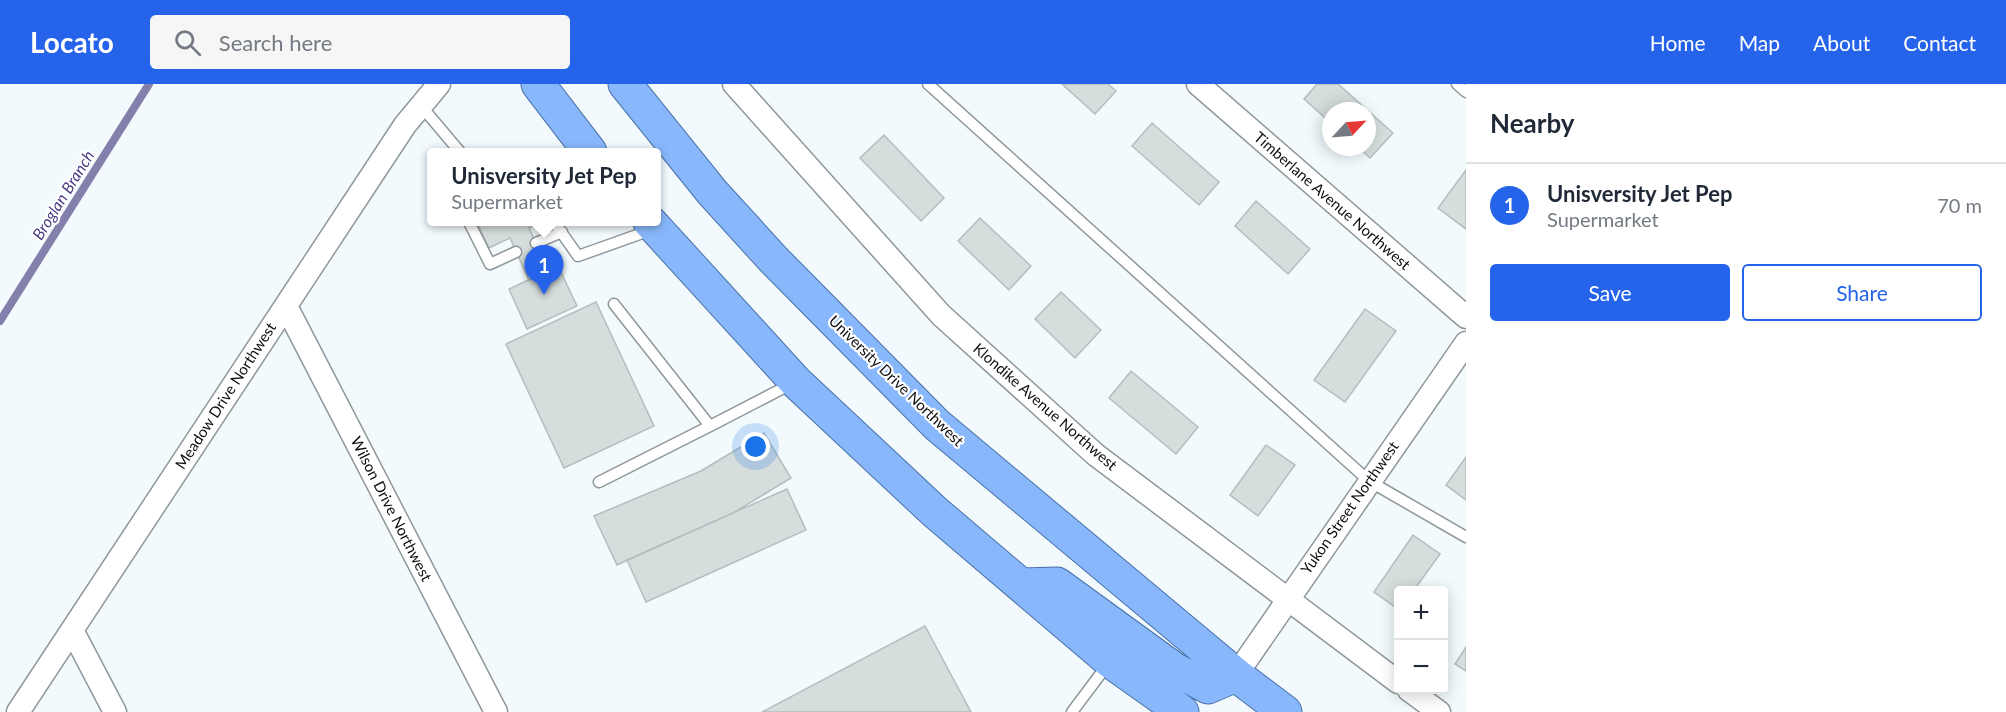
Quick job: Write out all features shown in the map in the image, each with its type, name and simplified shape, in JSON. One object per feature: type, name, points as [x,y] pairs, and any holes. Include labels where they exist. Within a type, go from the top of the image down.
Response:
[{"type":"highway","points":[[538,84],[586,148]]},
{"type":"highway","name":"University Drive Northwest","points":[[625,84],[727,208],[773,259],[938,425],[1236,675],[1285,712]]},
{"type":"highway","points":[[654,226],[796,382],[935,512],[1110,661],[1178,711]]},
{"type":"highway","points":[[1021,585],[1057,584],[1174,669],[1208,687],[1236,675]]},
{"type":"street","name":"Meadow Drive Northwest","points":[[18,712],[405,125],[439,84]]},
{"type":"street","name":"Klondike Avenue Northwest","points":[[734,84],[940,315],[1096,455],[1394,679]]},
{"type":"street","name":"Timberlane Avenue Northwest","points":[[1198,84],[1466,317]]},
{"type":"street","name":"Wilson Drive Northwest","points":[[286,306],[496,712]]},
{"type":"street","name":"Yukon Street Northwest","points":[[1236,675],[1287,598],[1466,343]]},
{"type":"street","points":[[72,630],[115,712]]},
{"type":"street","points":[[1414,694],[1439,712]]},
{"type":"lane","points":[[928,84],[1369,481],[1466,537]]},
{"type":"lane","points":[[1457,84],[1466,92]]},
{"type":"lane","points":[[422,107],[456,148]]},
{"type":"lane","points":[[472,226],[490,264],[516,252]]},
{"type":"lane","points":[[557,226],[578,256],[651,226]]},
{"type":"lane","points":[[536,243],[562,232]]},
{"type":"lane","points":[[614,304],[710,426]]},
{"type":"lane","points":[[599,482],[796,382]]},
{"type":"lane","points":[[1072,712],[1110,661]]},
{"type":"building","points":[[1062,84],[1108,84],[1116,91],[1095,114]]},
{"type":"building","points":[[1317,84],[1338,84],[1358,102],[1322,102],[1322,115],[1304,99]]},
{"type":"building","points":[[1376,118],[1393,133],[1376,151]]},
{"type":"building","points":[[1152,123],[1219,182],[1199,205],[1132,146]]},
{"type":"building","points":[[884,135],[944,198],[921,221],[860,158]]},
{"type":"building","points":[[1466,170],[1466,229],[1438,208]]},
{"type":"building","points":[[1256,201],[1310,249],[1288,274],[1235,226]]},
{"type":"building","points":[[980,218],[1031,266],[1009,290],[958,241]]},
{"type":"building","points":[[479,226],[533,226],[529,228],[549,270],[529,280],[510,238],[489,248]]},
{"type":"building","points":[[558,266],[577,306],[527,329],[509,289]]},
{"type":"building","points":[[1061,292],[1101,330],[1075,358],[1035,319]]},
{"type":"building","points":[[596,302],[654,426],[564,468],[506,344]]},
{"type":"building","points":[[1365,309],[1396,331],[1345,402],[1314,380]]},
{"type":"building","points":[[1131,371],[1198,427],[1176,454],[1109,398]]},
{"type":"building","points":[[764,433],[791,478],[733,513],[617,565],[594,516],[701,471]]},
{"type":"building","points":[[1266,445],[1295,465],[1258,516],[1230,495]]},
{"type":"building","points":[[1466,457],[1466,500],[1446,485]]},
{"type":"building","points":[[787,489],[806,530],[646,602],[627,560]]},
{"type":"building","points":[[1413,535],[1440,554],[1417,586],[1394,586],[1394,606],[1374,592]]},
{"type":"building","points":[[925,626],[971,712],[762,712]]},
{"type":"building","points":[[1466,647],[1466,671],[1455,664]]},
{"type":"waterway","name":"Broglan Branch","points":[[0,321],[149,84]]},
{"type":"place","name":"Unisversity Jet Pep","points":[[544,295]]}]
